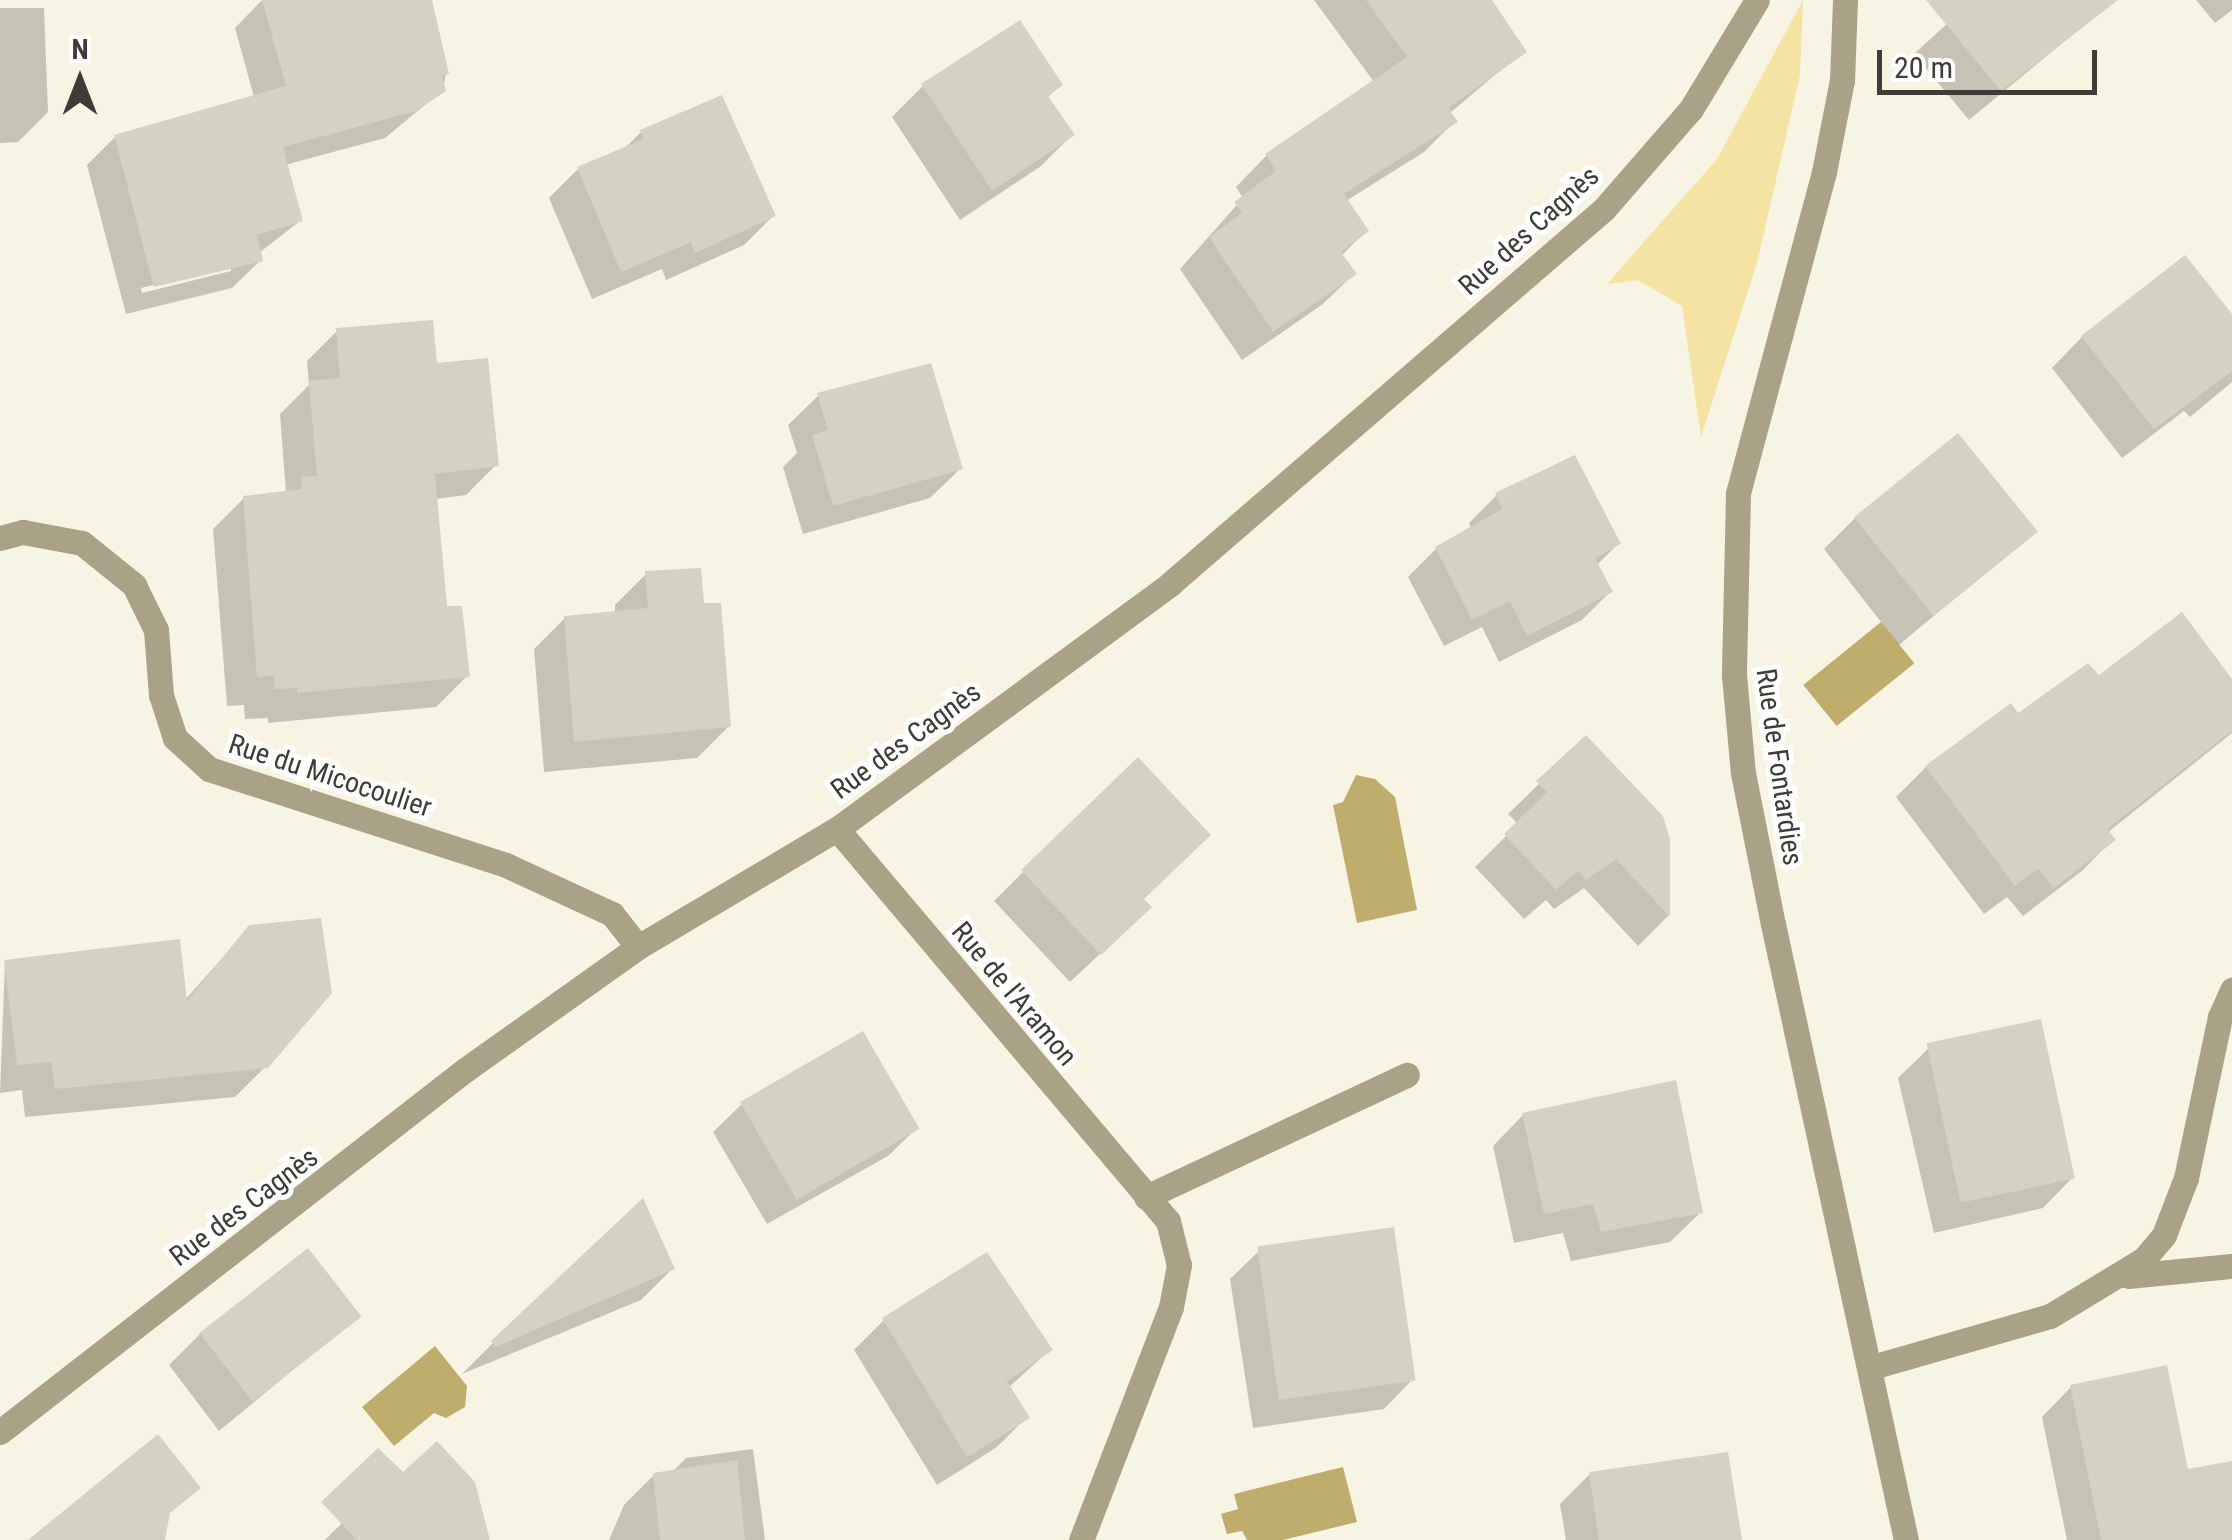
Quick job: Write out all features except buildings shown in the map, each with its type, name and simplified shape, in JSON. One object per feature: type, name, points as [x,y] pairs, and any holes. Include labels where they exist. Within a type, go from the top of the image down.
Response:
[{"type":"street","name":"Rue des Cagnès","points":[[0,1432],[465,1070],[638,947],[836,829],[1170,584],[1604,209],[1691,110],[1757,0]]},
{"type":"street","name":"Rue de Fontardies","points":[[1845,0],[1831,135],[1738,494],[1731,585],[1744,773],[1906,1540]]},
{"type":"street","name":"Rue du Micocoulier","points":[[0,538],[23,532],[82,543],[134,585],[156,630],[161,696],[175,738],[209,769],[506,865],[612,914],[638,947]]},
{"type":"street","name":"Rue de l'Aramon","points":[[836,829],[1168,1221],[1179,1266],[1174,1293],[1081,1540]]},
{"type":"street","points":[[2122,1278],[2164,1235],[2177,1205],[2232,990]]},
{"type":"street","points":[[1146,1197],[1407,1075]]},
{"type":"street","points":[[1872,1368],[2050,1316],[2122,1278],[2156,1269],[2232,1266]]},
{"type":"shaded area","points":[[1803,0],[1800,75],[1757,263],[1701,437],[1682,306],[1638,280],[1607,284],[1717,159]]},
{"type":"shaded area","points":[[1881,622],[1914,663],[1837,726],[1803,685]]},
{"type":"shaded area","points":[[1356,775],[1375,779],[1395,797],[1417,910],[1357,923],[1333,805],[1343,802]]},
{"type":"shaded area","points":[[435,1346],[467,1386],[465,1407],[446,1418],[434,1413],[394,1446],[362,1407]]},
{"type":"shaded area","points":[[1343,1467],[1357,1522],[1283,1540],[1247,1540],[1242,1531],[1227,1534],[1221,1514],[1238,1509],[1234,1494]]}]
